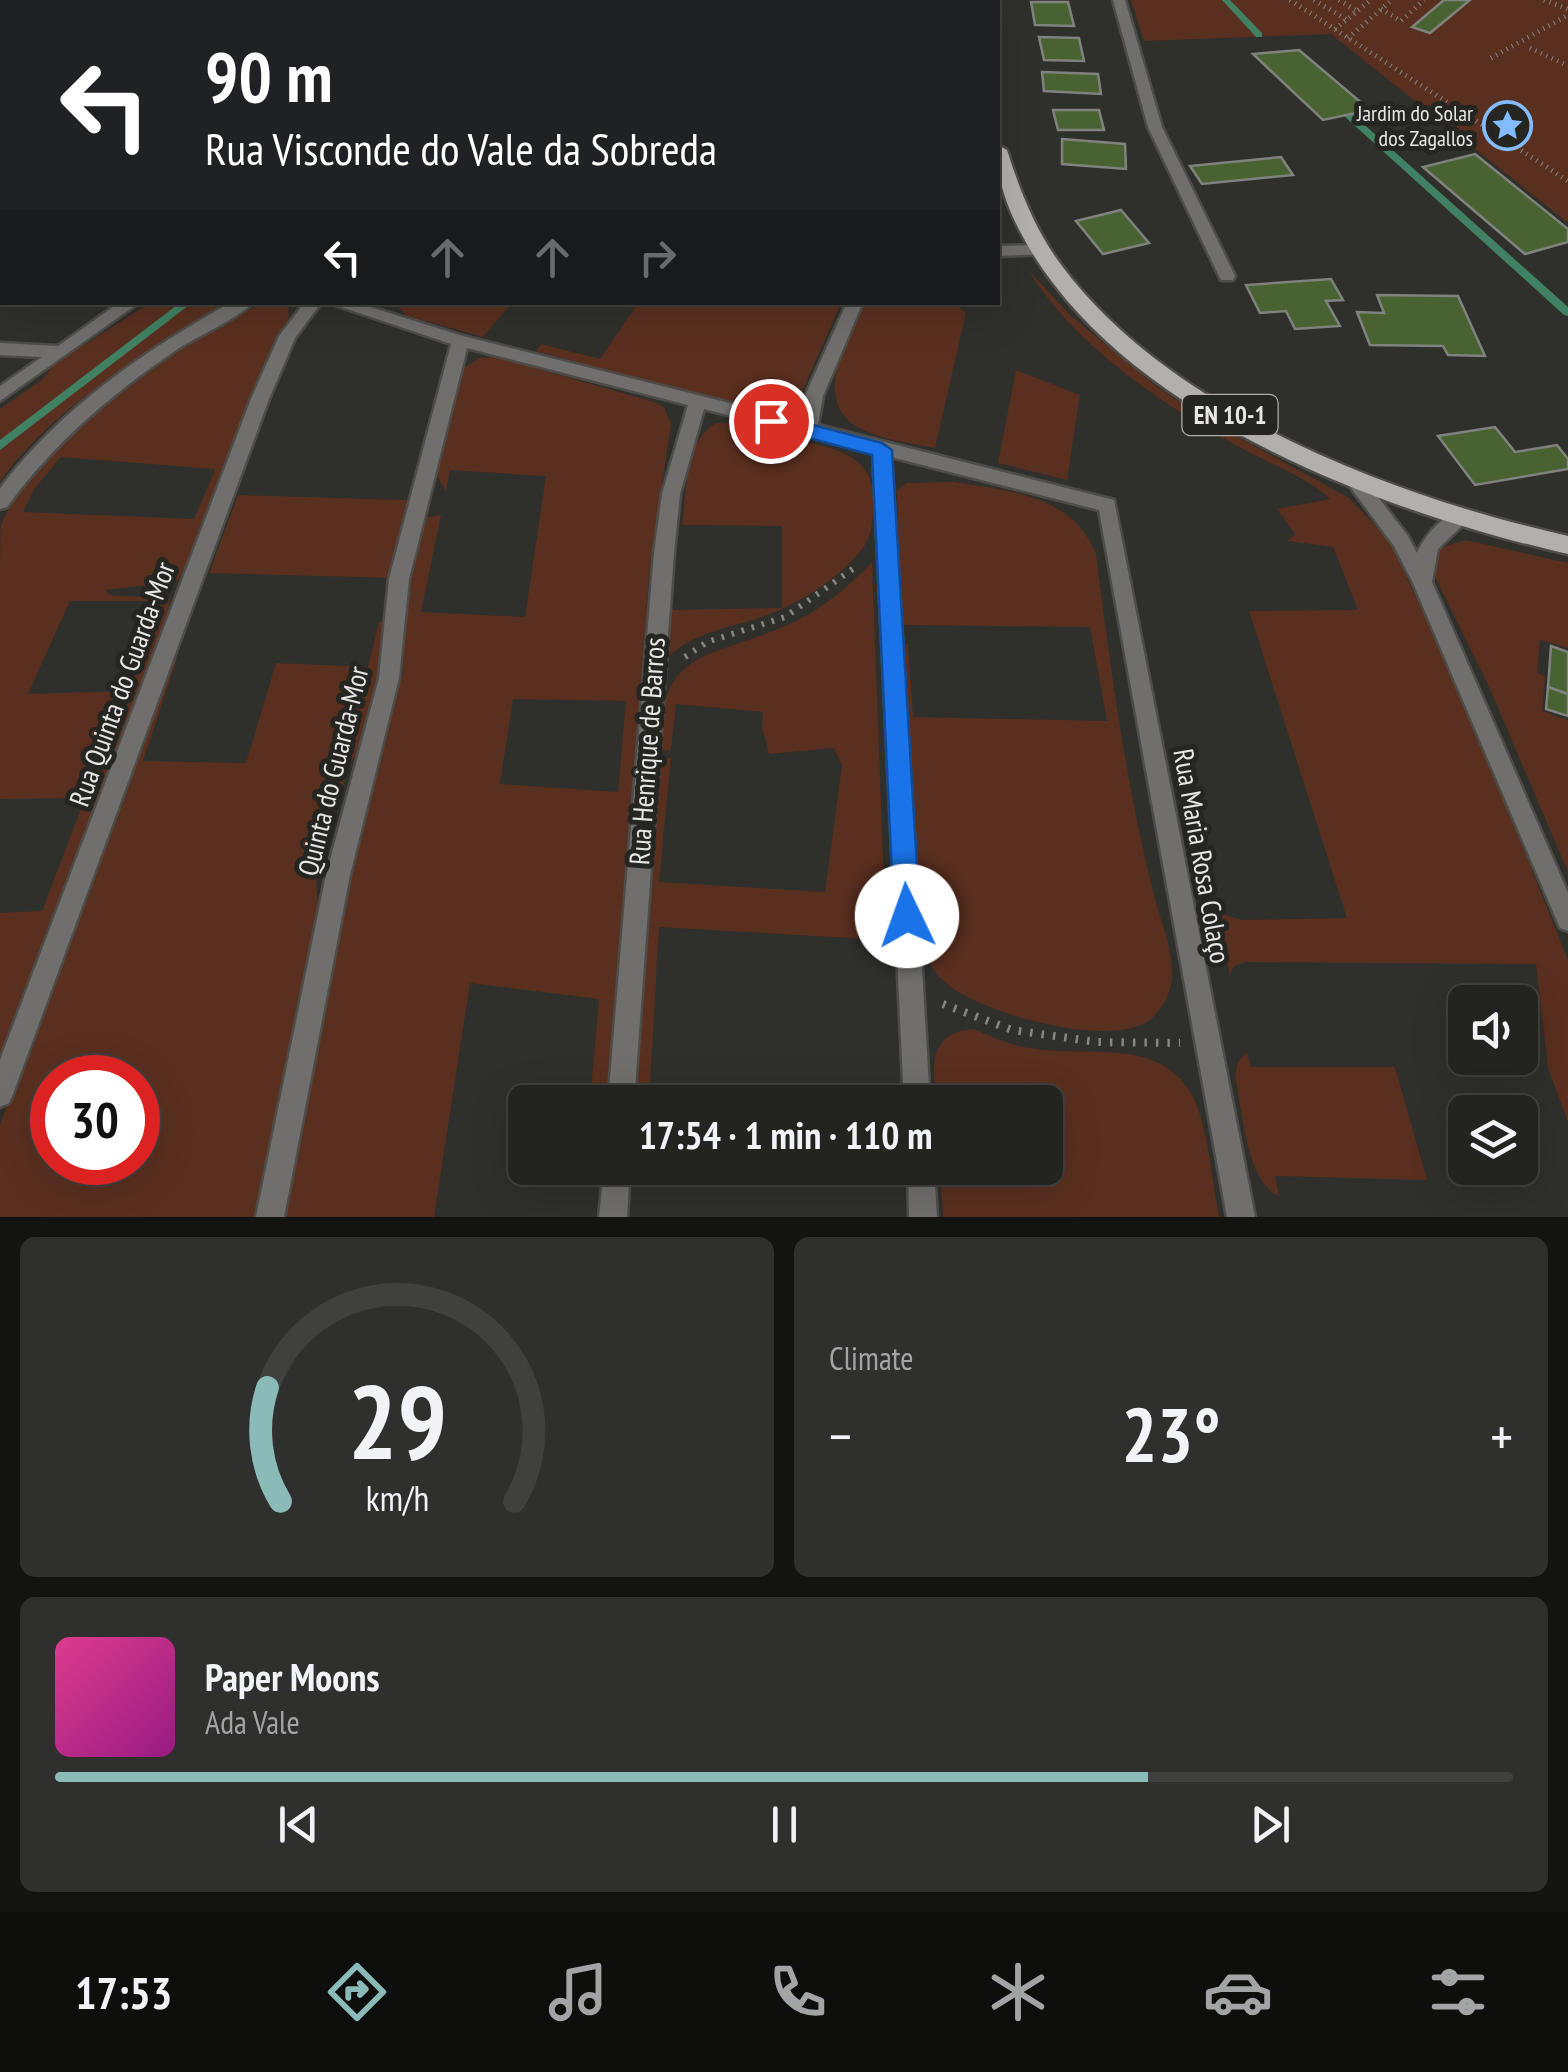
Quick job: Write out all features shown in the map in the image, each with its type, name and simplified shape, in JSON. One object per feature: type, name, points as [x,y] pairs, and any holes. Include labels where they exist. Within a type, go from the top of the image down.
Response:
[{"type":"main road","name":"EN 10-1","points":[[1000,155],[1024,220],[1066,285],[1146,359],[1244,424],[1354,480],[1461,518],[1568,545]]},
{"type":"street","points":[[1119,0],[1155,127],[1227,276]]},
{"type":"street","points":[[1000,251],[1042,250]]},
{"type":"street","points":[[0,395],[128,305]]},
{"type":"street","points":[[0,502],[18,475],[49,442],[104,397],[240,305]]},
{"type":"street","name":"Rua Quinta do Guarda-Mor","points":[[0,1094],[260,399],[287,336],[312,305]]},
{"type":"street","points":[[344,305],[460,341],[882,450],[916,1085]]},
{"type":"street","points":[[808,430],[814,396],[854,305]]},
{"type":"street","name":"Quinta do Guarda-Mor","points":[[270,1217],[338,875],[390,678],[399,579],[460,341]]},
{"type":"street","points":[[0,350],[60,352]]},
{"type":"street","name":"Rua Henrique de Barros","points":[[622,1085],[652,678],[671,494],[696,403]]},
{"type":"street","name":"Rua Maria Rosa Colaço","points":[[882,450],[1107,505],[1241,1217]]},
{"type":"street","points":[[1354,480],[1401,540],[1423,583],[1568,920]]},
{"type":"street","points":[[1423,583],[1423,556],[1432,540],[1461,518]]},
{"type":"street","points":[[613,1217],[615,1185]]},
{"type":"street","points":[[922,1185],[923,1217]]},
{"type":"path","points":[[1290,0],[1568,181]]},
{"type":"path","points":[[1314,0],[1346,20]]},
{"type":"path","points":[[1339,0],[1357,11]]},
{"type":"path","points":[[1335,30],[1369,0]]},
{"type":"path","points":[[1348,38],[1392,0]]},
{"type":"path","points":[[1381,9],[1400,22],[1424,0]]},
{"type":"path","points":[[1544,0],[1568,12]]},
{"type":"path","points":[[1490,58],[1568,12]]},
{"type":"path","points":[[1530,48],[1568,66]]},
{"type":"path","points":[[652,678],[707,642],[785,618],[854,569],[885,536]]},
{"type":"path","points":[[912,992],[1012,1030],[1096,1042],[1206,1043]]},
{"type":"shaded area","name":"Jardim do Solar dos Zagallos","points":[[1131,0],[1568,0],[1568,223],[1331,34],[1144,41]]},
{"type":"shaded area","points":[[1027,269],[1070,315],[1157,387],[1209,421],[1349,498],[1390,541],[1466,706],[1568,960],[1568,1122],[1548,1068],[1536,964],[1245,962],[1234,966],[1230,975],[1214,903],[1225,915],[1242,920],[1347,918],[1249,611],[1358,610],[1333,547],[1287,541],[1295,534],[1277,509],[1330,499],[1297,476],[1207,429],[1121,370],[1070,323]]},
{"type":"shaded area","points":[[147,305],[225,305],[75,405],[47,429],[0,482],[0,409],[43,379],[54,364]]},
{"type":"shaded area","points":[[261,305],[288,305],[289,317],[272,348],[192,555],[177,582],[105,590],[110,595],[170,599],[167,618],[0,1063],[0,913],[42,911],[85,798],[0,799],[1,525],[17,496],[77,431],[198,339]],"holes":[[[61,457],[214,469],[194,519],[23,512],[35,488]],[[70,601],[161,601],[126,691],[28,694]]]},
{"type":"shaded area","points":[[397,305],[510,305],[483,337],[407,316]]},
{"type":"shaded area","points":[[637,305],[840,305],[802,392],[781,411],[754,410],[536,351],[541,344],[600,359]]},
{"type":"shaded area","points":[[863,305],[957,305],[966,313],[935,448],[868,432],[845,417],[837,402],[835,386],[849,334]]},
{"type":"shaded area","points":[[497,357],[654,402],[664,407],[671,424],[650,564],[610,1085],[591,1085],[599,999],[470,983],[434,1217],[282,1217],[368,788],[403,672],[405,601],[423,518],[441,515],[421,612],[525,617],[546,476],[450,470],[446,491],[436,474],[464,368],[479,358]],"holes":[[[513,699],[626,701],[618,792],[500,784]]]},
{"type":"shaded area","points":[[1016,370],[1080,395],[1067,480],[998,463]]},
{"type":"shaded area","points":[[716,423],[757,428],[849,456],[867,472],[872,485],[871,529],[856,556],[820,587],[778,611],[697,638],[662,664],[671,610],[782,608],[782,526],[682,525],[692,454],[706,431]]},
{"type":"shaded area","points":[[954,482],[1017,493],[1056,508],[1086,534],[1096,554],[1128,771],[1172,967],[1166,999],[1143,1024],[1099,1031],[1013,1015],[947,984],[925,954],[901,643],[908,644],[913,717],[1107,721],[1090,627],[900,625],[897,491],[906,483]]},
{"type":"shaded area","points":[[238,495],[406,500],[408,519],[394,578],[209,573]]},
{"type":"shaded area","points":[[1466,540],[1568,563],[1568,648],[1540,640],[1537,673],[1545,676],[1542,711],[1568,720],[1568,872],[1490,689],[1433,571],[1439,548]]},
{"type":"shaded area","points":[[872,562],[886,940],[659,927],[650,1085],[635,1085],[656,758],[671,758],[659,882],[825,892],[842,765],[834,748],[769,754],[762,727],[763,712],[676,704],[671,750],[656,750],[668,692],[679,674],[694,662],[785,626],[843,590]]},
{"type":"shaded area","points":[[379,622],[386,622],[376,699],[363,745],[349,765],[316,880],[320,935],[258,1217],[0,1217],[0,1125],[168,664],[177,659],[143,761],[246,763],[276,663],[368,667]]},
{"type":"shaded area","points":[[973,1029],[1005,1042],[1045,1050],[1135,1055],[1174,1073],[1189,1090],[1201,1117],[1219,1217],[943,1217],[941,1185],[1063,1185],[1063,1085],[935,1085],[936,1054],[947,1037]]},
{"type":"shaded area","points":[[1247,1052],[1251,1067],[1395,1067],[1427,1180],[1275,1176],[1279,1196],[1268,1189],[1248,1144],[1235,1076],[1238,1062]]},
{"type":"building","points":[[1444,0],[1470,0],[1430,33],[1412,27]]},
{"type":"building","points":[[1031,2],[1068,2],[1074,26],[1035,25]]},
{"type":"building","points":[[1039,37],[1079,38],[1084,61],[1044,60]]},
{"type":"building","points":[[1299,50],[1370,110],[1323,120],[1253,54]]},
{"type":"building","points":[[1042,72],[1098,74],[1101,94],[1044,91]]},
{"type":"building","points":[[1053,110],[1099,110],[1104,130],[1058,130]]},
{"type":"building","points":[[1062,139],[1125,144],[1126,169],[1062,164]]},
{"type":"building","points":[[1475,154],[1568,229],[1568,242],[1525,254],[1423,167]]},
{"type":"building","points":[[1281,157],[1293,175],[1202,184],[1190,166]]},
{"type":"building","points":[[1121,210],[1149,243],[1103,254],[1076,221]]},
{"type":"building","points":[[1331,279],[1343,300],[1326,301],[1340,326],[1295,329],[1286,311],[1260,313],[1246,285]]},
{"type":"building","points":[[1377,295],[1458,296],[1485,356],[1448,355],[1443,346],[1370,345],[1357,312],[1384,313]]},
{"type":"building","points":[[1495,427],[1515,452],[1557,445],[1568,459],[1568,469],[1475,485],[1438,436]]},
{"type":"building","points":[[1551,646],[1568,652],[1568,694],[1548,687]]},
{"type":"building","points":[[1548,687],[1568,694],[1568,716],[1546,709]]},
{"type":"waterway","points":[[1226,0],[1259,35]]},
{"type":"waterway","points":[[1336,104],[1568,313]]},
{"type":"waterway","points":[[0,446],[184,305]]},
{"type":"place","name":"Jardim do Solar dos Zagallos","points":[[1508,126]]},
{"type":"route","points":[[771,421],[882,450],[907,916]]}]
